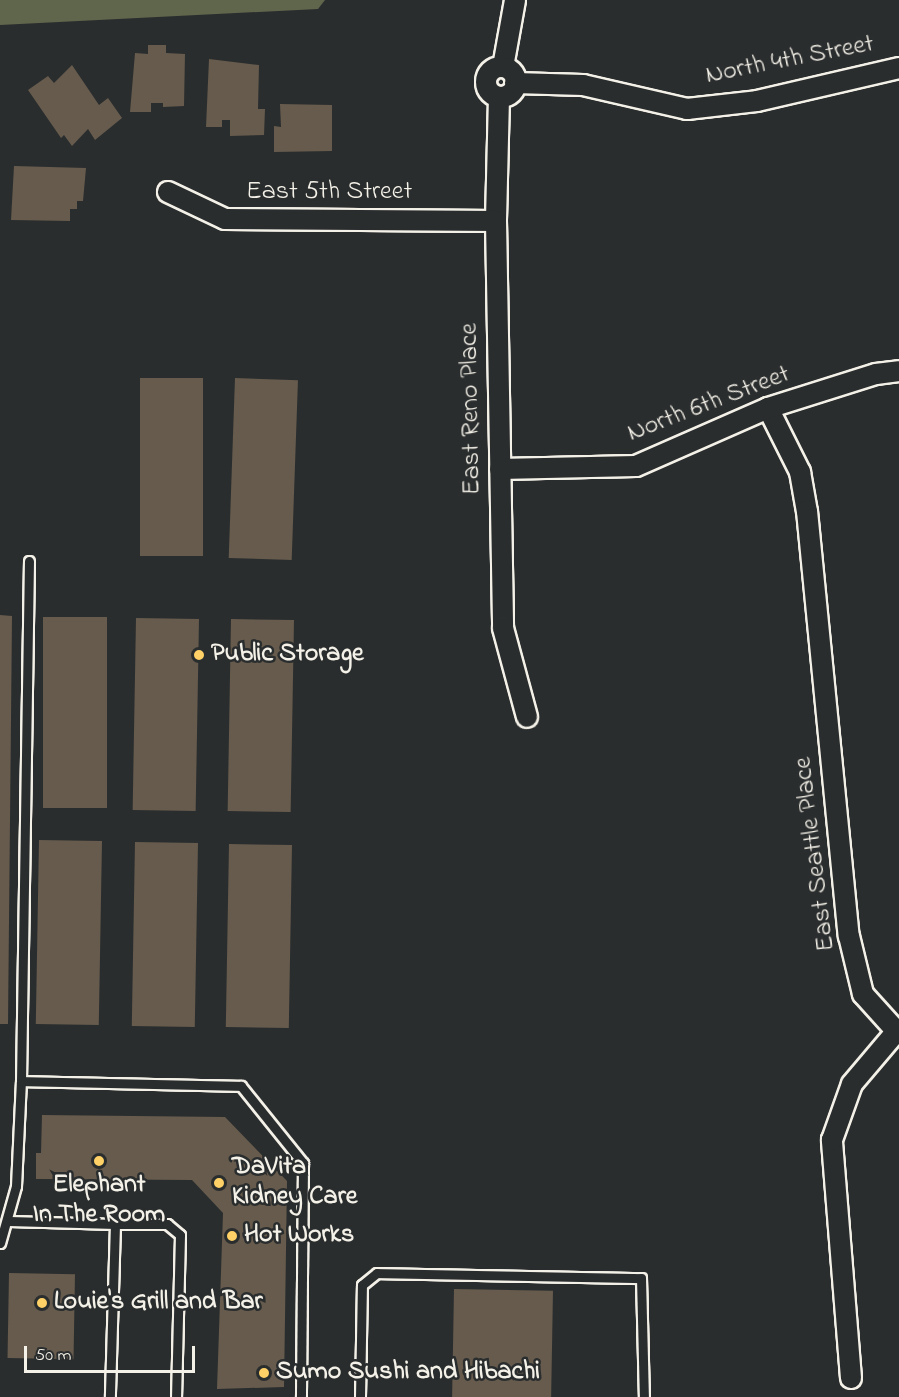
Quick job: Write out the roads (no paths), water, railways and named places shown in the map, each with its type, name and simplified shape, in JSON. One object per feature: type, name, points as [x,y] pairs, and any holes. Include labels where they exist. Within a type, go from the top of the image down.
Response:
[{"type":"street","points":[[503,68],[515,0]]},
{"type":"street","points":[[503,68],[511,72],[515,83],[509,94],[500,97],[490,92],[486,80],[491,71],[503,68]]},
{"type":"street","name":"North 4th Street","points":[[515,83],[583,85],[687,109],[757,100],[899,68]]},
{"type":"street","name":"East Reno Place","points":[[500,97],[496,221],[503,628],[527,717]]},
{"type":"street","name":"East 5th Street","points":[[168,192],[225,219],[496,221]]},
{"type":"street","name":"North 6th Street","points":[[500,469],[636,466],[768,408],[876,374],[899,371]]},
{"type":"street","name":"East Seattle Place","points":[[768,408],[800,472],[807,511],[849,936],[863,994],[897,1033],[852,1084],[832,1140],[851,1378]]},
{"type":"lane","points":[[0,1243],[9,1221],[16,1186],[21,1081],[29,561]]},
{"type":"lane","points":[[21,1081],[241,1086],[303,1163],[301,1397]]},
{"type":"lane","points":[[9,1221],[167,1224],[180,1235],[176,1397]]},
{"type":"lane","points":[[110,1397],[115,1224]]},
{"type":"lane","points":[[360,1397],[362,1285],[377,1273],[641,1278],[644,1289],[644,1397]]},
{"type":"place","name":"Public Storage","points":[[199,655]]},
{"type":"place","name":"Elephant In The Room","points":[[99,1161]]},
{"type":"place","name":"DaVita Kidney Care","points":[[219,1183]]},
{"type":"place","name":"Hot Works","points":[[232,1236]]},
{"type":"place","name":"Louie's Grill and Bar","points":[[42,1303]]},
{"type":"place","name":"Sumo Sushi and Hibachi","points":[[264,1373]]}]
